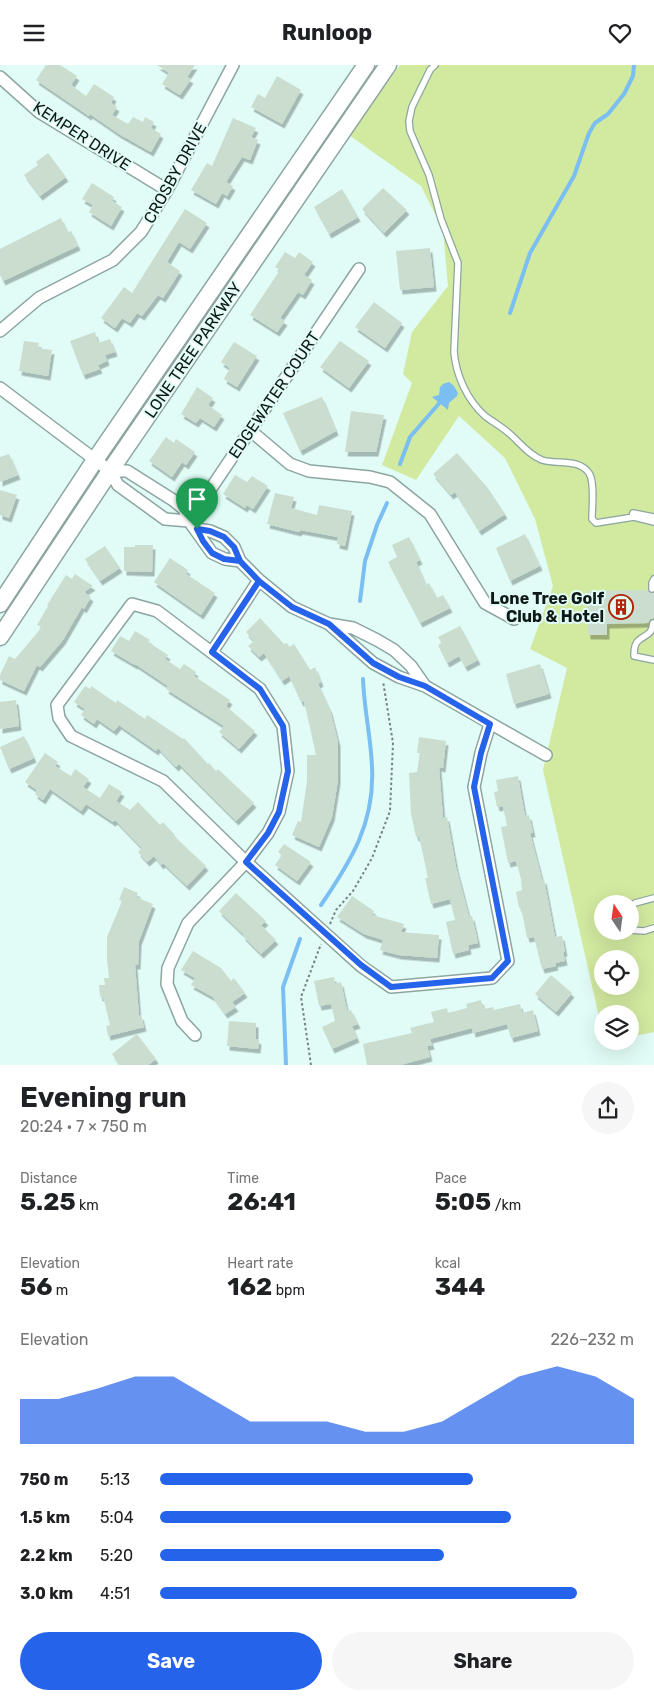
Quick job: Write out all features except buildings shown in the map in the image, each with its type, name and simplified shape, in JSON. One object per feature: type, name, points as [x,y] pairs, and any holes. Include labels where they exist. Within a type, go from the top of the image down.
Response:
[{"type":"street","name":"CROSBY DRIVE","points":[[0,331],[39,298],[113,260],[141,233],[167,190],[233,65]]},
{"type":"street","name":"LONE TREE PARKWAY","points":[[0,604],[366,65]]},
{"type":"street","name":"LONE TREE PARKWAY","points":[[0,637],[110,471],[388,65]]},
{"type":"street","name":"KEMPER DRIVE","points":[[0,77],[39,112],[167,190]]},
{"type":"street","name":"EDGEWATER COURT","points":[[193,525],[251,431],[359,269]]},
{"type":"street","points":[[0,388],[110,471],[118,485],[165,519],[193,525],[224,537],[234,547],[240,561],[259,581],[292,607],[329,624],[353,628],[377,639],[394,650],[411,666],[425,686]]},
{"type":"street","points":[[251,431],[290,465],[309,471],[370,477],[390,482],[430,513],[486,603],[514,619]]},
{"type":"street","points":[[110,471],[127,471],[150,485],[184,509],[212,553],[224,559],[240,561]]},
{"type":"street","points":[[212,652],[259,581]]},
{"type":"street","points":[[195,1035],[182,1021],[173,999],[167,984],[168,968],[188,923],[246,862],[268,833],[279,812],[288,771],[283,726],[260,689],[157,611],[132,604],[57,705],[59,718],[71,736],[163,781],[246,862],[361,965],[391,987],[492,978],[508,961],[474,787],[481,753],[490,724]]},
{"type":"street","points":[[329,624],[380,667],[399,677],[425,686],[546,755]]},
{"type":"lane","points":[[436,65],[430,70],[412,107],[409,121],[413,139],[429,175],[441,219],[458,263],[454,352],[455,366],[460,377],[477,408],[504,429],[528,452],[544,461],[568,463],[580,467],[589,473],[592,480],[592,519],[596,523],[632,517],[654,522]]},
{"type":"lane","points":[[632,517],[633,513],[654,517]]},
{"type":"lane","points":[[652,589],[654,579]]},
{"type":"lane","points":[[653,623],[653,629],[646,637],[638,640],[634,656],[654,660]]},
{"type":"lane","points":[[639,902],[654,898]]},
{"type":"lane","points":[[639,930],[654,928]]},
{"type":"path","points":[[311,1065],[301,997],[336,910],[353,891],[372,858],[390,811],[393,743],[387,699],[380,667]]},
{"type":"green space","points":[[400,65],[654,65],[654,1032],[639,1035],[639,1005],[596,1005],[594,995],[639,995],[639,950],[594,950],[594,995],[543,770],[567,668],[530,649],[553,586],[535,519],[505,458],[459,416],[416,480],[382,465],[412,383],[403,374],[412,332],[448,286],[443,230],[421,186],[349,135]]},
{"type":"water","points":[[449,382],[458,393],[449,403],[448,410],[432,397],[439,395],[440,387]]},
{"type":"waterway","points":[[510,313],[530,253],[574,176],[589,133],[595,123],[608,114],[624,94],[633,76],[634,65]]},
{"type":"waterway","points":[[400,464],[410,437],[442,400]]},
{"type":"waterway","points":[[360,601],[365,561],[377,525],[387,503]]},
{"type":"waterway","points":[[321,905],[342,873],[359,841],[370,806],[372,767],[363,679]]},
{"type":"waterway","points":[[286,1065],[283,987],[300,939]]},
{"type":"place","name":"Lone Tree Golf Club & Hotel","points":[[621,607]]},
{"type":"route","points":[[197,529],[210,531],[224,537],[234,547],[240,561],[259,581],[292,607],[329,624],[373,663],[399,677],[425,686],[490,724],[481,753],[474,787],[508,961],[492,978],[391,987],[361,965],[246,862],[268,833],[279,812],[288,771],[283,726],[260,689],[212,652],[259,581],[240,561],[224,559],[212,553],[197,529]]}]
